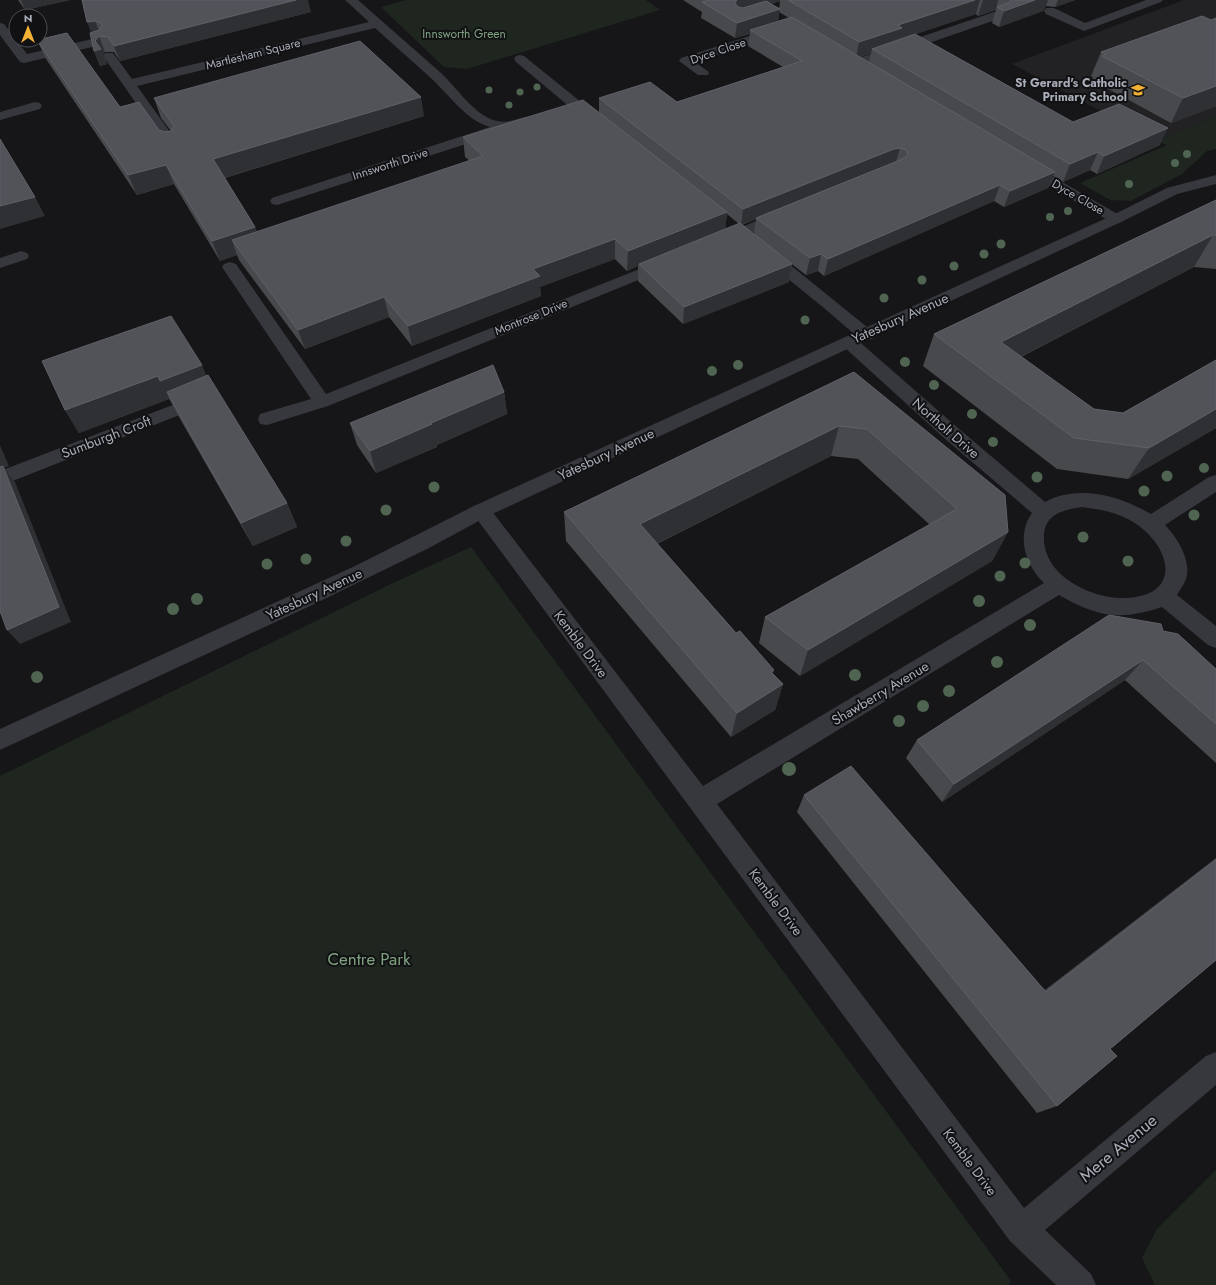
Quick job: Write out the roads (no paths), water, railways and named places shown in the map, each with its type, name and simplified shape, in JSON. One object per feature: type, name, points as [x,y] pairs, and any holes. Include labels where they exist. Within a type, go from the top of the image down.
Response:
[{"type":"street","name":"Innsworth Drive","points":[[351,0],[437,77],[473,113],[487,122],[501,126],[511,126],[540,117]]},
{"type":"street","points":[[1050,11],[1084,27],[1146,1]]},
{"type":"street","points":[[855,64],[1000,14]]},
{"type":"street","name":"Dyce Close","points":[[703,72],[685,61],[785,22]]},
{"type":"street","name":"Martlesham Square","points":[[128,84],[377,24]]},
{"type":"street","points":[[0,27],[24,59],[101,40]]},
{"type":"street","points":[[109,56],[173,146]]},
{"type":"street","points":[[842,56],[868,72]]},
{"type":"street","points":[[520,59],[589,115]]},
{"type":"street","points":[[0,116],[39,111],[29,92]]},
{"type":"street","points":[[562,110],[576,105]]},
{"type":"street","name":"Innsworth Drive","points":[[277,201],[490,132],[501,126]]},
{"type":"street","name":"Dyce Close","points":[[1018,162],[1116,219]]},
{"type":"street","name":"Yatesbury Avenue","points":[[0,740],[352,576],[481,511],[1116,219],[1172,191],[1216,179]]},
{"type":"street","points":[[704,248],[744,236],[799,209]]},
{"type":"street","points":[[744,236],[830,304],[857,338]]},
{"type":"street","points":[[0,263],[21,256]]},
{"type":"street","name":"Montrose Drive","points":[[268,419],[322,402],[682,257]]},
{"type":"street","points":[[230,267],[322,402]]},
{"type":"street","name":"Northolt Drive","points":[[857,338],[951,433],[1044,512]]},
{"type":"street","name":"Sumburgh Croft","points":[[0,479],[212,396]]},
{"type":"street","points":[[1151,524],[1216,482]]},
{"type":"street","points":[[1082,500],[1106,503],[1130,510],[1151,524],[1165,538],[1174,554],[1178,570],[1174,584],[1164,597],[1148,605],[1126,608],[1103,606],[1079,597],[1059,585],[1044,570],[1035,554],[1032,538],[1035,524],[1044,512],[1061,503],[1082,500]]},
{"type":"street","name":"Kemble Drive","points":[[481,511],[1021,1230],[1080,1285]]},
{"type":"street","name":"Shawberry Avenue","points":[[700,801],[1059,585]]},
{"type":"street","points":[[1164,597],[1216,640]]},
{"type":"street","name":"Mere Avenue","points":[[1021,1230],[1216,1066]]},
{"type":"place","name":"St Gerard's Catholic Primary School","points":[[1138,90]]},
{"type":"park label","name":"Innsworth Green","points":[[464,34]]},
{"type":"park label","name":"Centre Park","points":[[369,959]]}]
